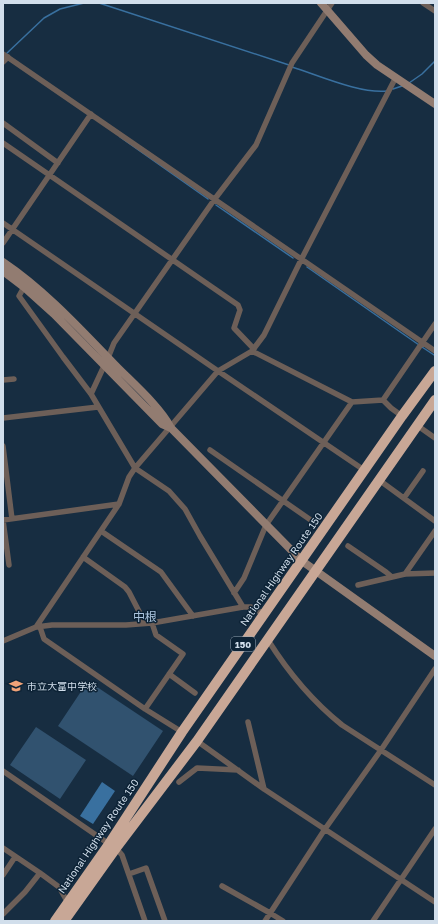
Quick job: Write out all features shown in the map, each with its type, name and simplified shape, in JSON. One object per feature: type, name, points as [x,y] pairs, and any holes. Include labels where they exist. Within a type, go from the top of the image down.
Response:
[{"type":"highway","name":"National Highway Route 150","points":[[64,921],[113,846],[182,732],[364,470],[435,371]]},
{"type":"highway","name":"National Highway Route 150","points":[[55,921],[68,902],[196,741],[316,572],[435,400]]},
{"type":"street","points":[[321,3],[329,6],[366,55],[377,65],[435,104]]},
{"type":"street","points":[[423,3],[435,11]]},
{"type":"street","points":[[91,394],[114,343],[214,200],[256,145],[291,66],[329,6]]},
{"type":"street","points":[[3,62],[6,56],[92,114],[421,344],[435,350]]},
{"type":"street","points":[[38,627],[119,504],[129,477],[135,468],[171,428],[218,371],[253,350],[264,335],[301,260],[396,78]]},
{"type":"street","points":[[3,243],[92,114]]},
{"type":"street","points":[[3,123],[58,162]]},
{"type":"street","points":[[3,143],[238,305],[240,310],[234,328],[253,350],[352,402],[383,400],[402,416]]},
{"type":"street","points":[[3,223],[364,470]]},
{"type":"street","points":[[3,262],[42,292],[106,362]]},
{"type":"street","points":[[3,270],[54,314],[166,419],[171,428],[302,561],[435,656]]},
{"type":"street","points":[[24,287],[19,296],[62,357],[91,394],[135,468],[169,491],[185,509],[243,607]]},
{"type":"street","points":[[383,400],[435,324]]},
{"type":"street","points":[[3,380],[14,379]]},
{"type":"street","points":[[234,593],[244,578],[266,525],[352,402]]},
{"type":"street","points":[[3,418],[98,407]]},
{"type":"street","points":[[418,426],[435,438]]},
{"type":"street","points":[[3,446],[12,519]]},
{"type":"street","points":[[210,450],[315,524]]},
{"type":"street","points":[[404,498],[423,471]]},
{"type":"street","points":[[379,480],[435,520]]},
{"type":"street","points":[[9,564],[3,520],[119,504]]},
{"type":"street","points":[[101,531],[161,572],[194,616]]},
{"type":"street","points":[[405,574],[435,531]]},
{"type":"street","points":[[348,546],[392,577]]},
{"type":"street","points":[[83,558],[130,592],[145,623]]},
{"type":"street","points":[[358,585],[405,574],[435,573]]},
{"type":"street","points":[[3,641],[38,627],[52,625],[126,625],[152,623],[243,607],[251,607],[264,614]]},
{"type":"street","points":[[145,709],[183,654],[156,635],[152,623]]},
{"type":"street","points":[[38,627],[44,639],[145,709],[182,732]]},
{"type":"street","points":[[268,640],[307,693],[330,715],[342,725],[435,785]]},
{"type":"street","points":[[264,921],[435,669]]},
{"type":"street","points":[[169,674],[195,693]]},
{"type":"street","points":[[248,722],[264,789]]},
{"type":"street","points":[[196,741],[264,789],[435,902]]},
{"type":"street","points":[[179,782],[197,768],[238,770]]},
{"type":"street","points":[[3,771],[113,846],[122,855],[145,921]]},
{"type":"street","points":[[373,921],[435,829]]},
{"type":"street","points":[[3,848],[58,887],[68,902]]},
{"type":"street","points":[[3,875],[15,857]]},
{"type":"street","points":[[129,874],[146,868],[165,921]]},
{"type":"street","points":[[3,914],[25,892],[40,873]]},
{"type":"street","points":[[222,886],[283,921]]},
{"type":"shaded area","points":[[88,681],[163,731],[133,776],[58,726]]},
{"type":"shaded area","points":[[36,727],[86,760],[60,799],[10,765]]},
{"type":"shaded area","points":[[102,782],[115,791],[93,824],[80,816]]},
{"type":"waterway","points":[[6,54],[44,18],[60,9],[84,3]]},
{"type":"waterway","points":[[99,3],[289,65]]},
{"type":"waterway","points":[[409,83],[422,74],[435,61]]},
{"type":"waterway","points":[[292,67],[352,87],[364,90],[387,91]]},
{"type":"waterway","points":[[393,89],[402,86]]},
{"type":"waterway","points":[[120,137],[208,199]]},
{"type":"waterway","points":[[216,205],[293,258]]},
{"type":"waterway","points":[[307,267],[419,345]]},
{"type":"waterway","points":[[422,347],[434,355]]},
{"type":"place","name":"市立大富中学校","points":[[16,686]]},
{"type":"district","name":"中根","points":[[145,616]]}]
